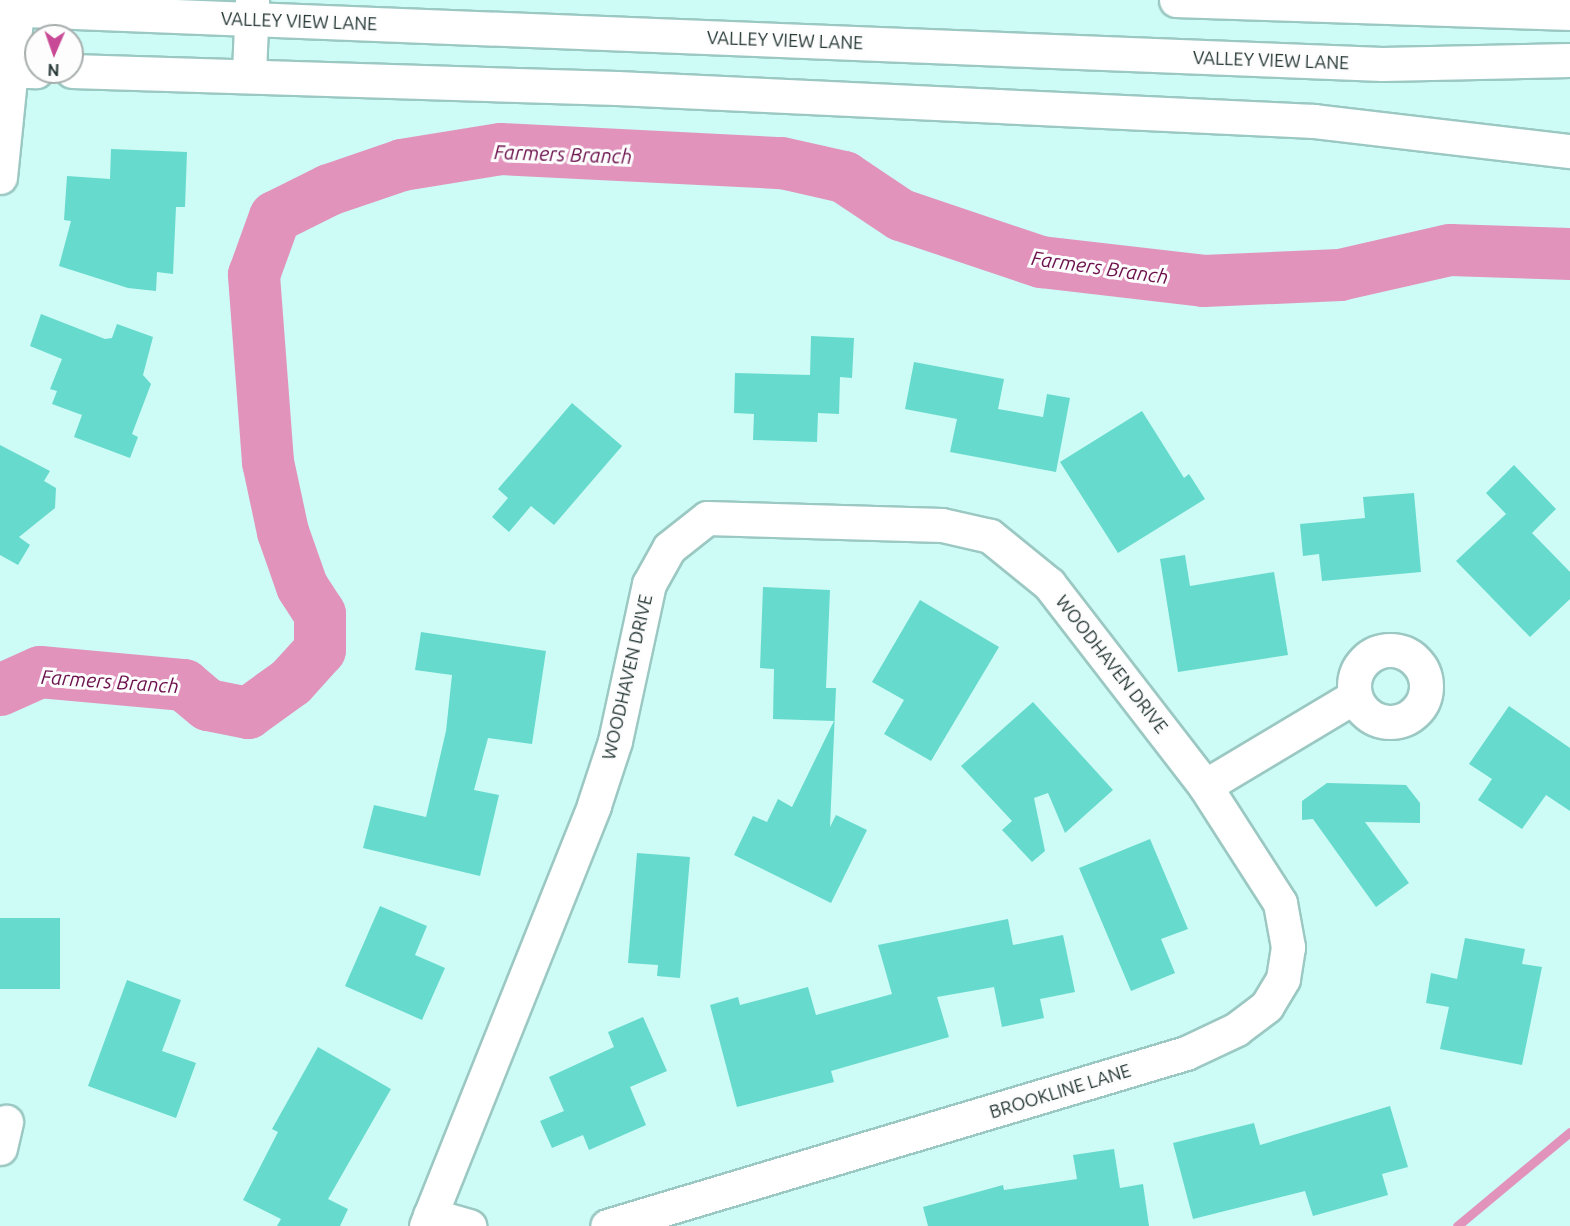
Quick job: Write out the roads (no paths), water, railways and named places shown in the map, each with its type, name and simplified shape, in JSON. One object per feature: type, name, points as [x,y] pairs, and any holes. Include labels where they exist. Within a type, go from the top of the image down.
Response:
[{"type":"main road","points":[[1176,0],[1570,14]]},
{"type":"main road","points":[[0,177],[17,70],[9,9]]},
{"type":"main road","name":"VALLEY VIEW LANE","points":[[9,9],[252,9],[1382,64],[1570,60]]},
{"type":"main road","points":[[249,73],[252,9]]},
{"type":"main road","points":[[84,71],[249,73],[1314,121],[1570,151]]},
{"type":"main road","name":"WOODHAVEN DRIVE","points":[[428,1220],[594,805],[615,741],[649,584],[669,548],[707,518],[942,525],[990,536],[1049,584],[1205,786]]},
{"type":"main road","points":[[1205,786],[1354,697]]},
{"type":"main road","name":"BROOKLINE LANE","points":[[607,1226],[1186,1053],[1237,1029],[1267,1006],[1283,979],[1288,947],[1280,903],[1205,786]]},
{"type":"main road","points":[[428,1220],[469,1226]]},
{"type":"waterway","name":"Farmers Branch","points":[[0,690],[40,672],[184,685],[208,705],[248,713],[291,682],[320,650],[320,614],[302,586],[283,532],[268,462],[254,275],[275,217],[329,190],[402,165],[501,149],[782,163],[844,177],[901,215],[1041,262],[1204,281],[1340,275],[1450,250],[1570,254]]},
{"type":"waterway","points":[[1457,1226],[1570,1132]]}]
